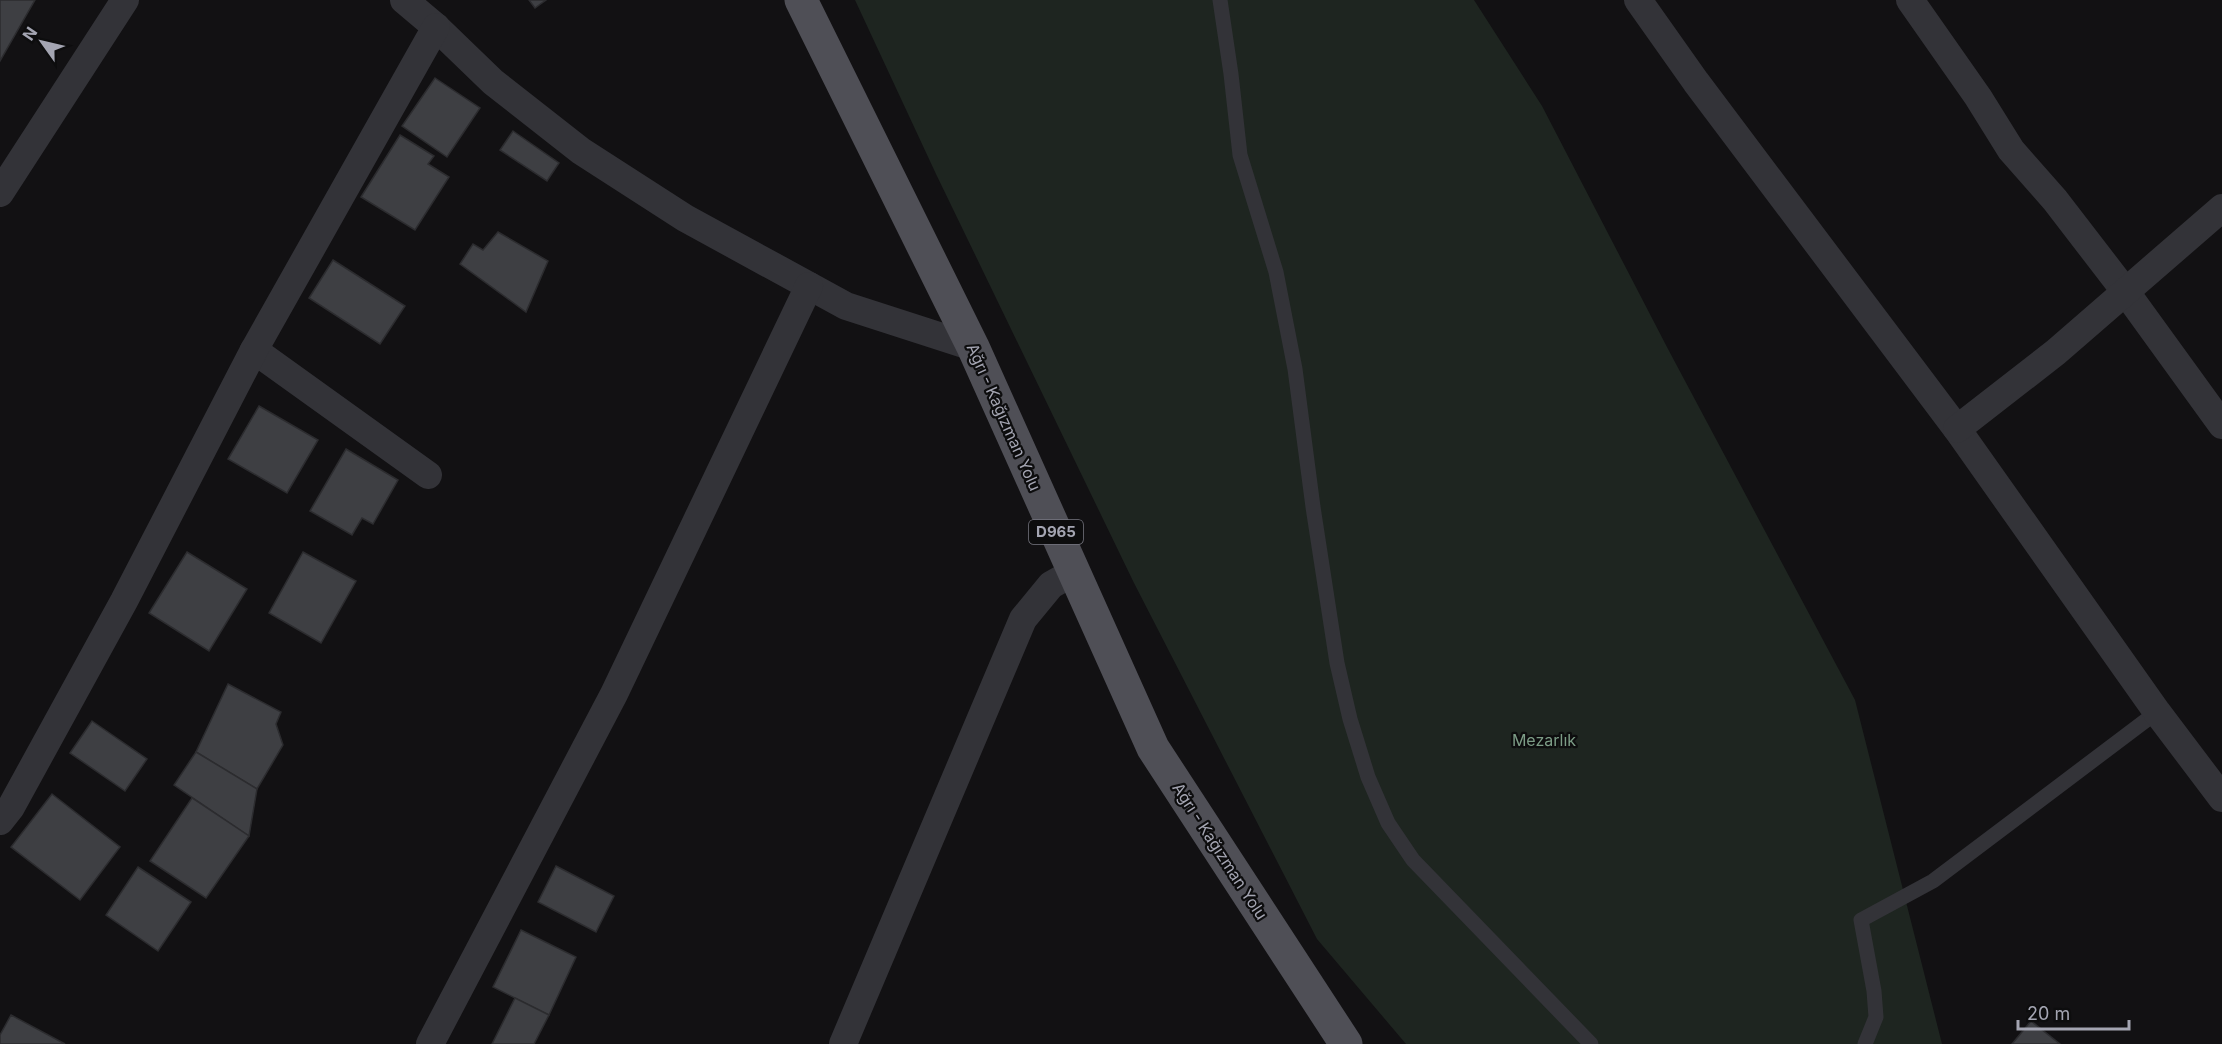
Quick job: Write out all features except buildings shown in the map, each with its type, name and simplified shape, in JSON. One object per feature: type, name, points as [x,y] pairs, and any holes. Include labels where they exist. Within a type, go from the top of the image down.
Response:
[{"type":"main road","name":"Ağrı - Kağızman Yolu","points":[[801,0],[973,347],[1153,748],[1346,1044]]},
{"type":"street","points":[[0,193],[125,0]]},
{"type":"street","points":[[404,0],[436,27],[493,82],[581,151],[685,218],[846,306],[973,347]]},
{"type":"street","points":[[1638,0],[1703,91],[1957,429],[2157,712],[2220,790]]},
{"type":"street","points":[[1910,0],[2011,150],[2055,200],[2125,291],[2222,425]]},
{"type":"street","points":[[0,821],[11,807],[113,622],[254,350],[436,27]]},
{"type":"street","points":[[1957,429],[2056,352],[2222,207]]},
{"type":"street","points":[[430,1044],[614,694],[809,286]]},
{"type":"street","points":[[254,350],[428,475]]},
{"type":"street","points":[[843,1044],[1023,620],[1051,585],[1074,572]]},
{"type":"lane","points":[[1220,0],[1240,155],[1276,272],[1295,369],[1337,663],[1350,719],[1368,777],[1388,823],[1413,860],[1591,1044]]},
{"type":"lane","points":[[1865,1044],[1876,1017],[1874,991],[1861,920],[1933,881],[2157,712]]},
{"type":"green space","name":"Mezarlık","points":[[855,0],[1474,0],[1542,106],[1668,349],[1855,700],[1942,1044],[1406,1044],[1317,939],[1134,583],[936,174]]}]
